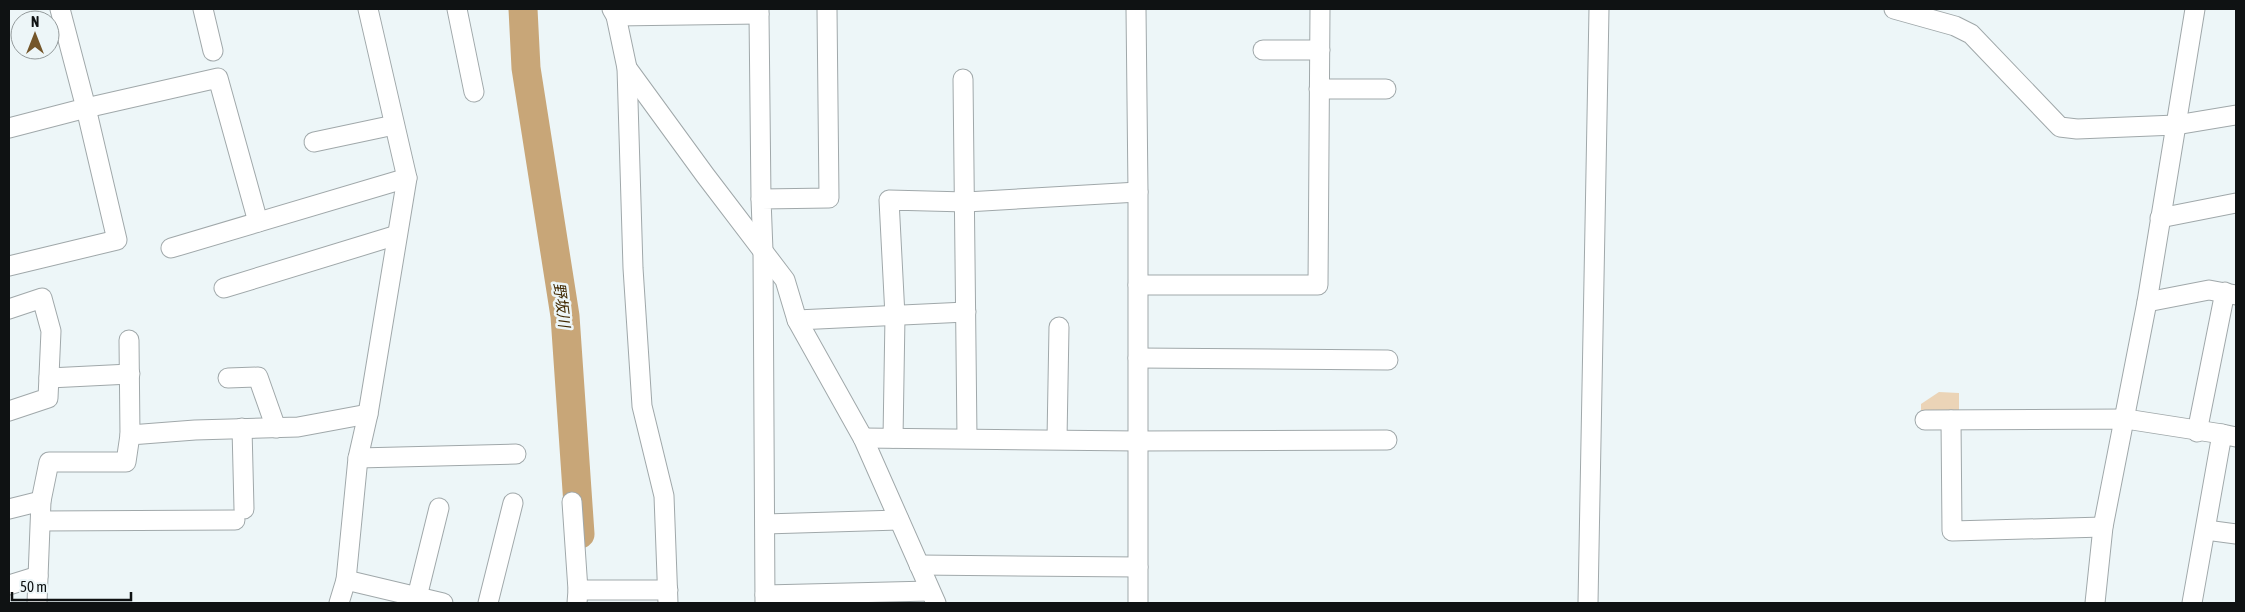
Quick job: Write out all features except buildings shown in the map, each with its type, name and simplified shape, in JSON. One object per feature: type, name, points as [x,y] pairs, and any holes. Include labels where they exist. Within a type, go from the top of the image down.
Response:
[{"type":"street","points":[[9,266],[117,240],[86,108],[60,9]]},
{"type":"street","points":[[203,9],[213,51]]},
{"type":"street","points":[[339,603],[346,580],[358,458],[368,414],[407,178],[368,9]]},
{"type":"street","points":[[457,9],[474,92]]},
{"type":"street","points":[[761,199],[829,198],[827,9]]},
{"type":"street","points":[[1136,9],[1138,603]]},
{"type":"street","points":[[1138,285],[1318,285],[1320,9]]},
{"type":"street","points":[[1588,603],[1598,9]]},
{"type":"street","points":[[1894,9],[1954,26],[1971,34],[2060,127],[2077,129],[2176,125],[2236,116]]},
{"type":"street","points":[[2095,603],[2103,528],[2148,302],[2195,9]]},
{"type":"street","points":[[572,502],[578,596],[668,597],[664,496],[642,406],[633,268],[627,68],[614,12],[759,11],[763,251],[765,599],[933,597],[863,438],[797,320],[785,280],[763,251],[705,175],[627,68]]},
{"type":"street","points":[[1263,50],[1320,50]]},
{"type":"street","points":[[9,128],[86,108],[218,78],[258,222]]},
{"type":"street","points":[[963,79],[966,202],[967,438]]},
{"type":"street","points":[[1319,89],[1386,89]]},
{"type":"street","points":[[314,142],[394,125]]},
{"type":"street","points":[[171,248],[407,178]]},
{"type":"street","points":[[893,438],[895,316],[889,200],[966,202],[1138,192]]},
{"type":"street","points":[[2160,218],[2236,202]]},
{"type":"street","points":[[224,288],[397,234]]},
{"type":"street","points":[[2148,302],[2209,290],[2230,294],[2196,432]]},
{"type":"street","points":[[9,309],[42,298],[51,331],[48,398],[9,411]]},
{"type":"street","points":[[797,320],[966,312]]},
{"type":"street","points":[[1057,440],[1059,327]]},
{"type":"street","points":[[37,603],[42,501],[49,462],[126,462],[130,435],[129,340]]},
{"type":"street","points":[[1138,358],[1388,360]]},
{"type":"street","points":[[48,378],[130,374]]},
{"type":"street","points":[[228,378],[258,376],[276,428]]},
{"type":"street","points":[[130,435],[242,428],[298,427],[368,414]]},
{"type":"street","points":[[1925,420],[2126,420],[2229,436],[2206,530],[2192,603]]},
{"type":"street","points":[[1951,420],[1952,531],[2103,528]]},
{"type":"street","points":[[41,521],[239,514],[242,428]]},
{"type":"street","points":[[863,438],[1138,441],[1387,440]]},
{"type":"street","points":[[358,458],[516,454]]},
{"type":"street","points":[[9,509],[42,501]]},
{"type":"street","points":[[488,603],[513,503]]},
{"type":"street","points":[[417,597],[438,508]]},
{"type":"street","points":[[765,524],[899,520]]},
{"type":"street","points":[[2206,530],[2236,534]]},
{"type":"street","points":[[919,565],[1138,567]]},
{"type":"street","points":[[9,585],[38,576]]},
{"type":"street","points":[[346,580],[443,603]]},
{"type":"shaded area","points":[[1939,392],[1959,393],[1959,414],[1921,414],[1921,404]]},
{"type":"waterway","name":"野坂川","points":[[523,9],[526,68],[565,316],[580,534]]}]
